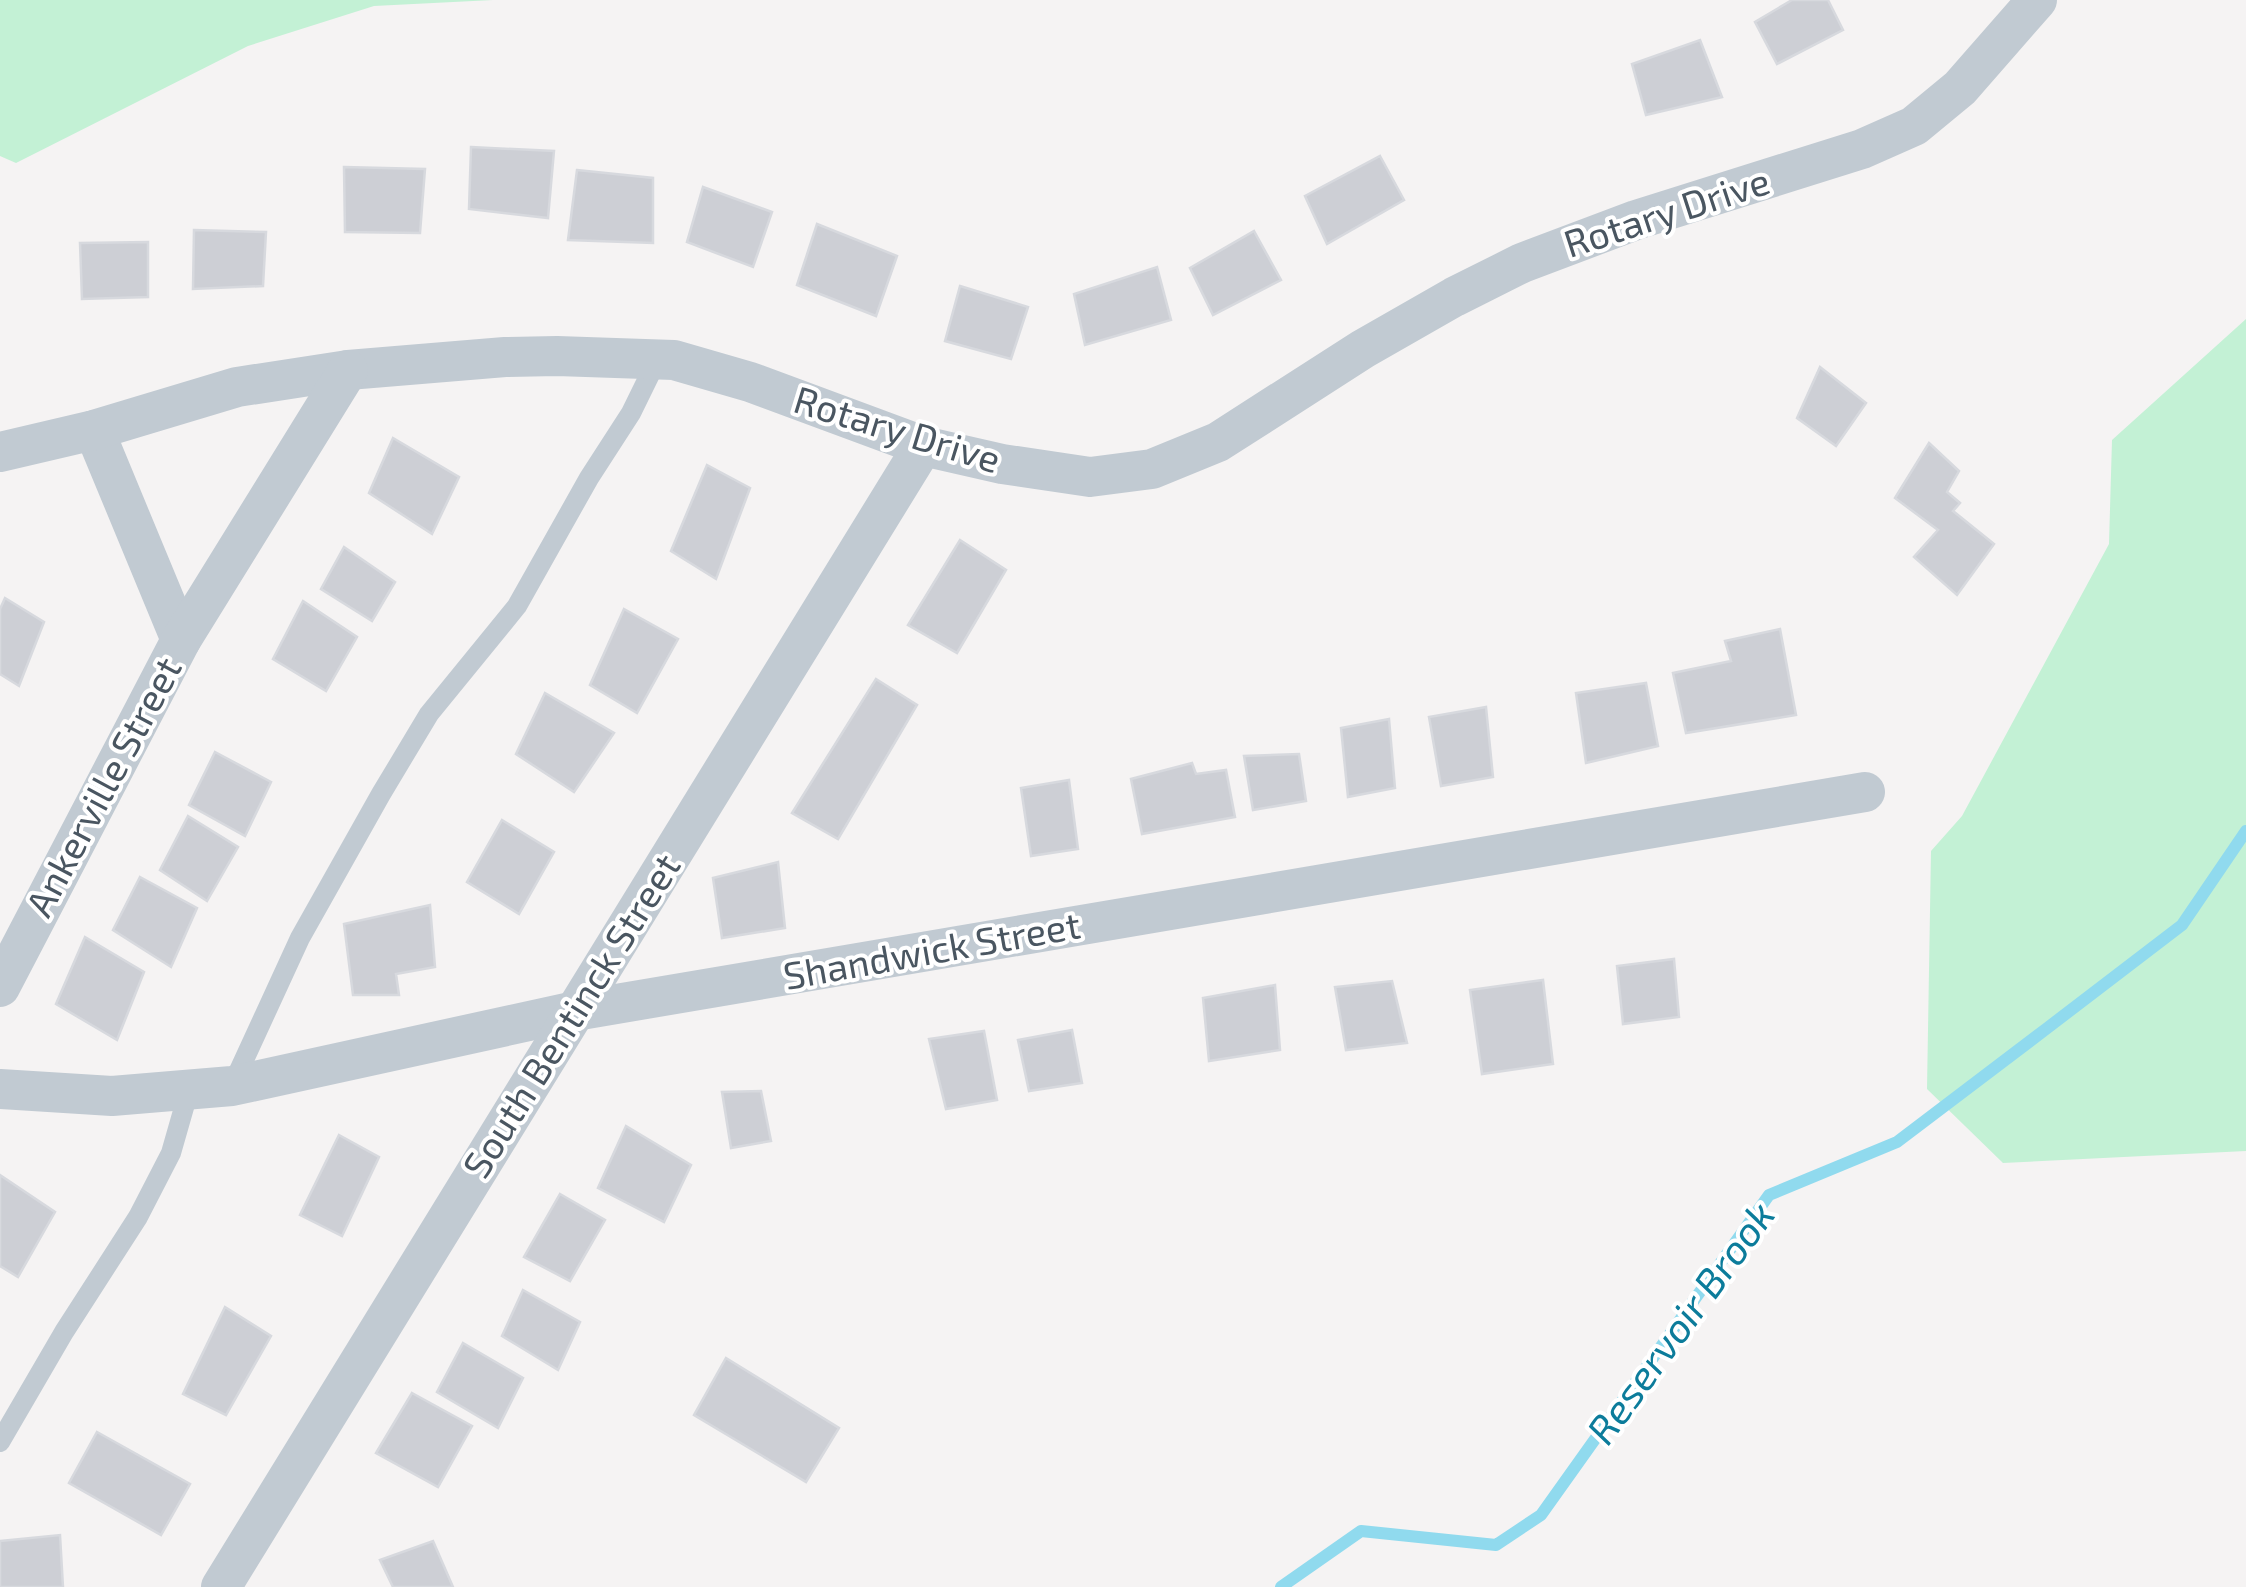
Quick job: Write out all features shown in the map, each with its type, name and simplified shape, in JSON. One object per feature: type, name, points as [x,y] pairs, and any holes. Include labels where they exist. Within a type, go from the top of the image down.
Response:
[{"type":"street","name":"Rotary Drive","points":[[0,452],[94,430],[237,387],[348,370],[505,357],[674,360],[750,382],[923,446],[1002,464],[1090,477],[1127,474],[1194,454],[1363,349],[1522,263],[1636,220],[1846,154],[1914,126],[1960,88],[2037,0]]},
{"type":"street","name":"Ankerville Street","points":[[0,987],[181,640],[348,370]]},
{"type":"street","name":"Ankerville Street","points":[[94,430],[181,640]]},
{"type":"street","name":"South Bentinck Street","points":[[222,1587],[923,446]]},
{"type":"street","name":"Shandwick Street","points":[[0,1089],[112,1096],[232,1086],[576,1010],[1865,792]]},
{"type":"lane","points":[[232,1086],[300,938],[381,794],[429,714],[477,660],[517,606],[589,478],[631,414],[656,362]]},
{"type":"lane","points":[[0,1442],[138,1217],[171,1152],[188,1090]]},
{"type":"green space","points":[[0,0],[493,0],[374,6],[248,46],[16,163],[0,156]]},
{"type":"green space","points":[[2246,319],[2246,1151],[2003,1163],[1927,1089],[1931,851],[1962,816],[2109,544],[2112,440]]},
{"type":"building","points":[[1792,0],[1828,0],[1843,30],[1777,64],[1755,22]]},
{"type":"building","points":[[1700,40],[1722,97],[1646,115],[1632,64]]},
{"type":"building","points":[[471,147],[554,151],[548,218],[469,209]]},
{"type":"building","points":[[1380,156],[1404,200],[1327,244],[1305,196]]},
{"type":"building","points":[[344,167],[425,169],[420,233],[345,232]]},
{"type":"building","points":[[577,170],[653,178],[653,243],[568,240]]},
{"type":"building","points":[[703,187],[772,212],[753,267],[687,242]]},
{"type":"building","points":[[817,224],[897,256],[876,316],[797,285]]},
{"type":"building","points":[[194,230],[266,232],[263,286],[193,289]]},
{"type":"building","points":[[1254,231],[1281,280],[1213,315],[1190,268]]},
{"type":"building","points":[[148,242],[148,297],[82,299],[80,243]]},
{"type":"building","points":[[1157,267],[1171,320],[1085,345],[1074,294]]},
{"type":"building","points":[[960,286],[1028,307],[1011,359],[945,341]]},
{"type":"building","points":[[1820,367],[1866,403],[1836,446],[1797,418]]},
{"type":"building","points":[[393,438],[459,477],[432,534],[369,493]]},
{"type":"building","points":[[1929,443],[1959,471],[1947,492],[1960,503],[1953,511],[1994,544],[1957,595],[1914,557],[1938,530],[1895,498]]},
{"type":"building","points":[[707,465],[750,488],[716,579],[671,551]]},
{"type":"building","points":[[960,540],[1006,570],[957,653],[908,625]]},
{"type":"building","points":[[344,547],[395,582],[372,621],[321,589]]},
{"type":"building","points":[[5,598],[44,622],[19,686],[0,674],[0,609]]},
{"type":"building","points":[[303,601],[357,637],[326,691],[273,659]]},
{"type":"building","points":[[624,609],[678,639],[637,713],[590,685]]},
{"type":"building","points":[[1780,629],[1796,715],[1686,733],[1673,673],[1731,661],[1725,641]]},
{"type":"building","points":[[876,679],[917,705],[838,839],[792,813]]},
{"type":"building","points":[[1646,683],[1658,746],[1586,763],[1576,693]]},
{"type":"building","points":[[545,693],[614,733],[574,792],[516,754]]},
{"type":"building","points":[[1486,707],[1493,777],[1441,786],[1429,717]]},
{"type":"building","points":[[1389,719],[1395,788],[1348,797],[1341,728]]},
{"type":"building","points":[[215,752],[271,782],[245,836],[189,805]]},
{"type":"building","points":[[1299,754],[1306,801],[1253,810],[1244,756]]},
{"type":"building","points":[[1192,763],[1196,774],[1226,770],[1235,817],[1142,834],[1131,779]]},
{"type":"building","points":[[1069,780],[1078,849],[1031,856],[1021,788]]},
{"type":"building","points":[[188,816],[238,847],[207,901],[160,870]]},
{"type":"building","points":[[502,820],[554,852],[519,914],[467,882]]},
{"type":"building","points":[[778,862],[785,928],[722,938],[713,878]]},
{"type":"building","points":[[140,877],[197,908],[171,967],[113,930]]},
{"type":"building","points":[[430,905],[435,967],[396,974],[399,995],[353,995],[344,924]]},
{"type":"building","points":[[85,937],[144,972],[117,1040],[56,1004]]},
{"type":"building","points":[[1674,959],[1679,1017],[1623,1024],[1617,966]]},
{"type":"building","points":[[1543,980],[1553,1064],[1482,1074],[1470,990]]},
{"type":"building","points":[[1392,981],[1407,1043],[1346,1050],[1335,987]]},
{"type":"building","points":[[1275,985],[1280,1050],[1209,1061],[1203,998]]},
{"type":"building","points":[[1072,1030],[1082,1083],[1029,1091],[1018,1040]]},
{"type":"building","points":[[984,1031],[997,1100],[946,1109],[929,1039]]},
{"type":"building","points":[[761,1091],[771,1141],[731,1148],[722,1092]]},
{"type":"building","points":[[626,1126],[691,1165],[664,1222],[598,1188]]},
{"type":"building","points":[[339,1135],[379,1157],[342,1236],[300,1215]]},
{"type":"building","points":[[0,1175],[55,1212],[18,1277],[0,1266]]},
{"type":"building","points":[[560,1194],[605,1220],[570,1281],[524,1257]]},
{"type":"building","points":[[523,1290],[580,1322],[558,1370],[502,1336]]},
{"type":"building","points":[[225,1307],[271,1336],[226,1415],[183,1394]]},
{"type":"building","points":[[463,1343],[523,1378],[498,1428],[437,1392]]},
{"type":"building","points":[[726,1358],[839,1428],[806,1482],[694,1415]]},
{"type":"building","points":[[412,1393],[472,1426],[438,1487],[376,1453]]},
{"type":"building","points":[[97,1432],[190,1484],[161,1535],[69,1483]]},
{"type":"building","points":[[60,1535],[63,1587],[0,1587],[0,1541]]},
{"type":"building","points":[[433,1541],[453,1587],[393,1587],[380,1560]]},
{"type":"waterway","name":"Reservoir Brook","points":[[1281,1587],[1361,1531],[1496,1545],[1541,1515],[1769,1195],[1897,1142],[2046,1029],[2182,925],[2246,831]]}]
